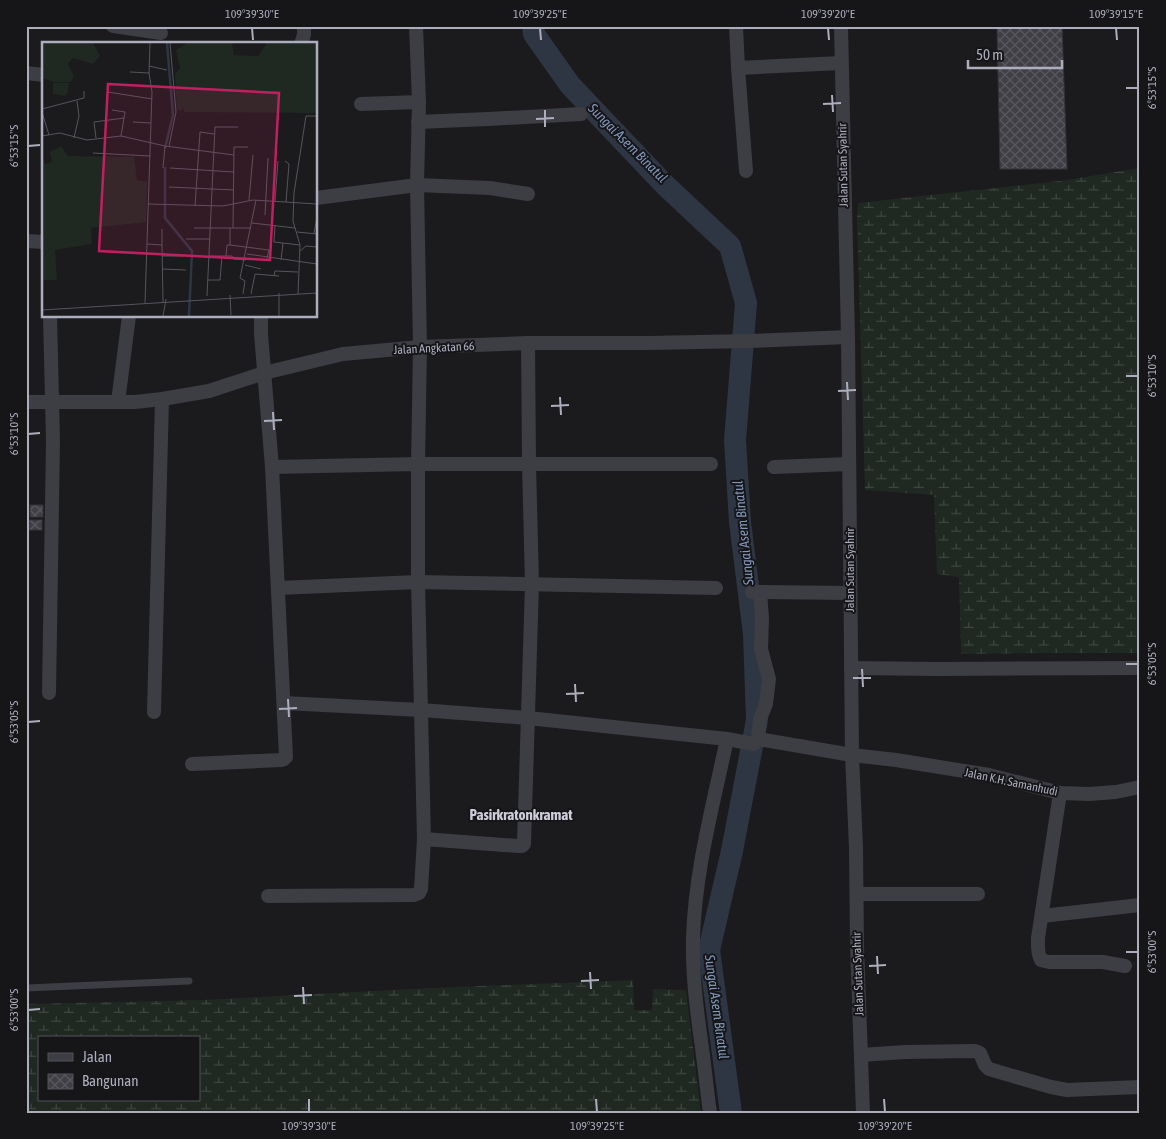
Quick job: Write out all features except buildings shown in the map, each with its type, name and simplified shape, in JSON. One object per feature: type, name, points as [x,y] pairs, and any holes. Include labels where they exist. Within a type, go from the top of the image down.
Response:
[{"type":"street","points":[[113,26],[160,34]]},
{"type":"street","points":[[302,42],[304,26]]},
{"type":"street","points":[[268,896],[417,895],[420,892],[424,839],[418,582],[420,348],[417,185],[419,102],[416,26]]},
{"type":"street","points":[[736,26],[746,171]]},
{"type":"street","name":"Jalan Sutan Syahrir","points":[[841,26],[848,337],[852,755],[863,1113]]},
{"type":"street","points":[[738,68],[841,64]]},
{"type":"street","points":[[26,73],[42,75]]},
{"type":"street","points":[[361,104],[419,102]]},
{"type":"street","points":[[418,122],[581,114]]},
{"type":"street","points":[[318,198],[417,185],[490,188],[528,194]]},
{"type":"street","points":[[26,241],[42,242]]},
{"type":"street","points":[[49,693],[54,441],[50,318]]},
{"type":"street","points":[[118,402],[129,318]]},
{"type":"street","points":[[192,764],[284,759],[286,755],[272,467],[261,318]]},
{"type":"street","name":"Jalan Angkatan 66","points":[[26,402],[135,402],[162,399],[209,391],[264,374],[343,354],[420,348],[528,344],[750,341],[848,337]]},
{"type":"street","points":[[424,839],[523,845],[532,584],[528,344]]},
{"type":"street","points":[[154,712],[162,399]]},
{"type":"street","points":[[272,467],[418,464],[711,464]]},
{"type":"street","points":[[774,467],[849,464]]},
{"type":"street","points":[[278,588],[418,582],[716,588]]},
{"type":"street","points":[[756,741],[760,719],[766,704],[769,679],[761,649],[762,618],[756,592],[850,594]]},
{"type":"street","points":[[851,668],[1140,668]]},
{"type":"street","name":"Jalan K.H. Samanhudi","points":[[284,703],[528,718],[728,740],[756,741],[989,775],[1060,793],[1089,794],[1116,792],[1140,787]]},
{"type":"street","points":[[710,1113],[697,1014],[693,940],[700,870],[728,740]]},
{"type":"street","points":[[1060,793],[1038,938],[1038,950],[1041,960],[1049,962],[1103,962],[1125,966]]},
{"type":"street","points":[[857,894],[978,894]]},
{"type":"street","points":[[1042,916],[1140,905]]},
{"type":"street","points":[[861,1055],[975,1051],[980,1053],[985,1065],[989,1069],[1051,1087],[1067,1090],[1140,1087]]},
{"type":"lane","points":[[26,988],[189,982]]},
{"type":"green space","points":[[1140,168],[1140,653],[961,654],[959,577],[937,574],[934,495],[865,490],[858,203],[1060,181]]},
{"type":"green space","points":[[633,980],[634,1010],[652,1010],[653,989],[686,990],[701,1113],[26,1113],[26,1004],[202,1000]]},
{"type":"waterway","name":"Sungai Asem Binatul","points":[[533,26],[534,34],[570,85],[664,184],[730,246],[746,303],[735,440],[740,522],[754,634],[757,720],[732,851],[709,950],[731,1113]]},
{"type":"district","name":"Pasirkratonkramat","points":[[521,814]]}]
